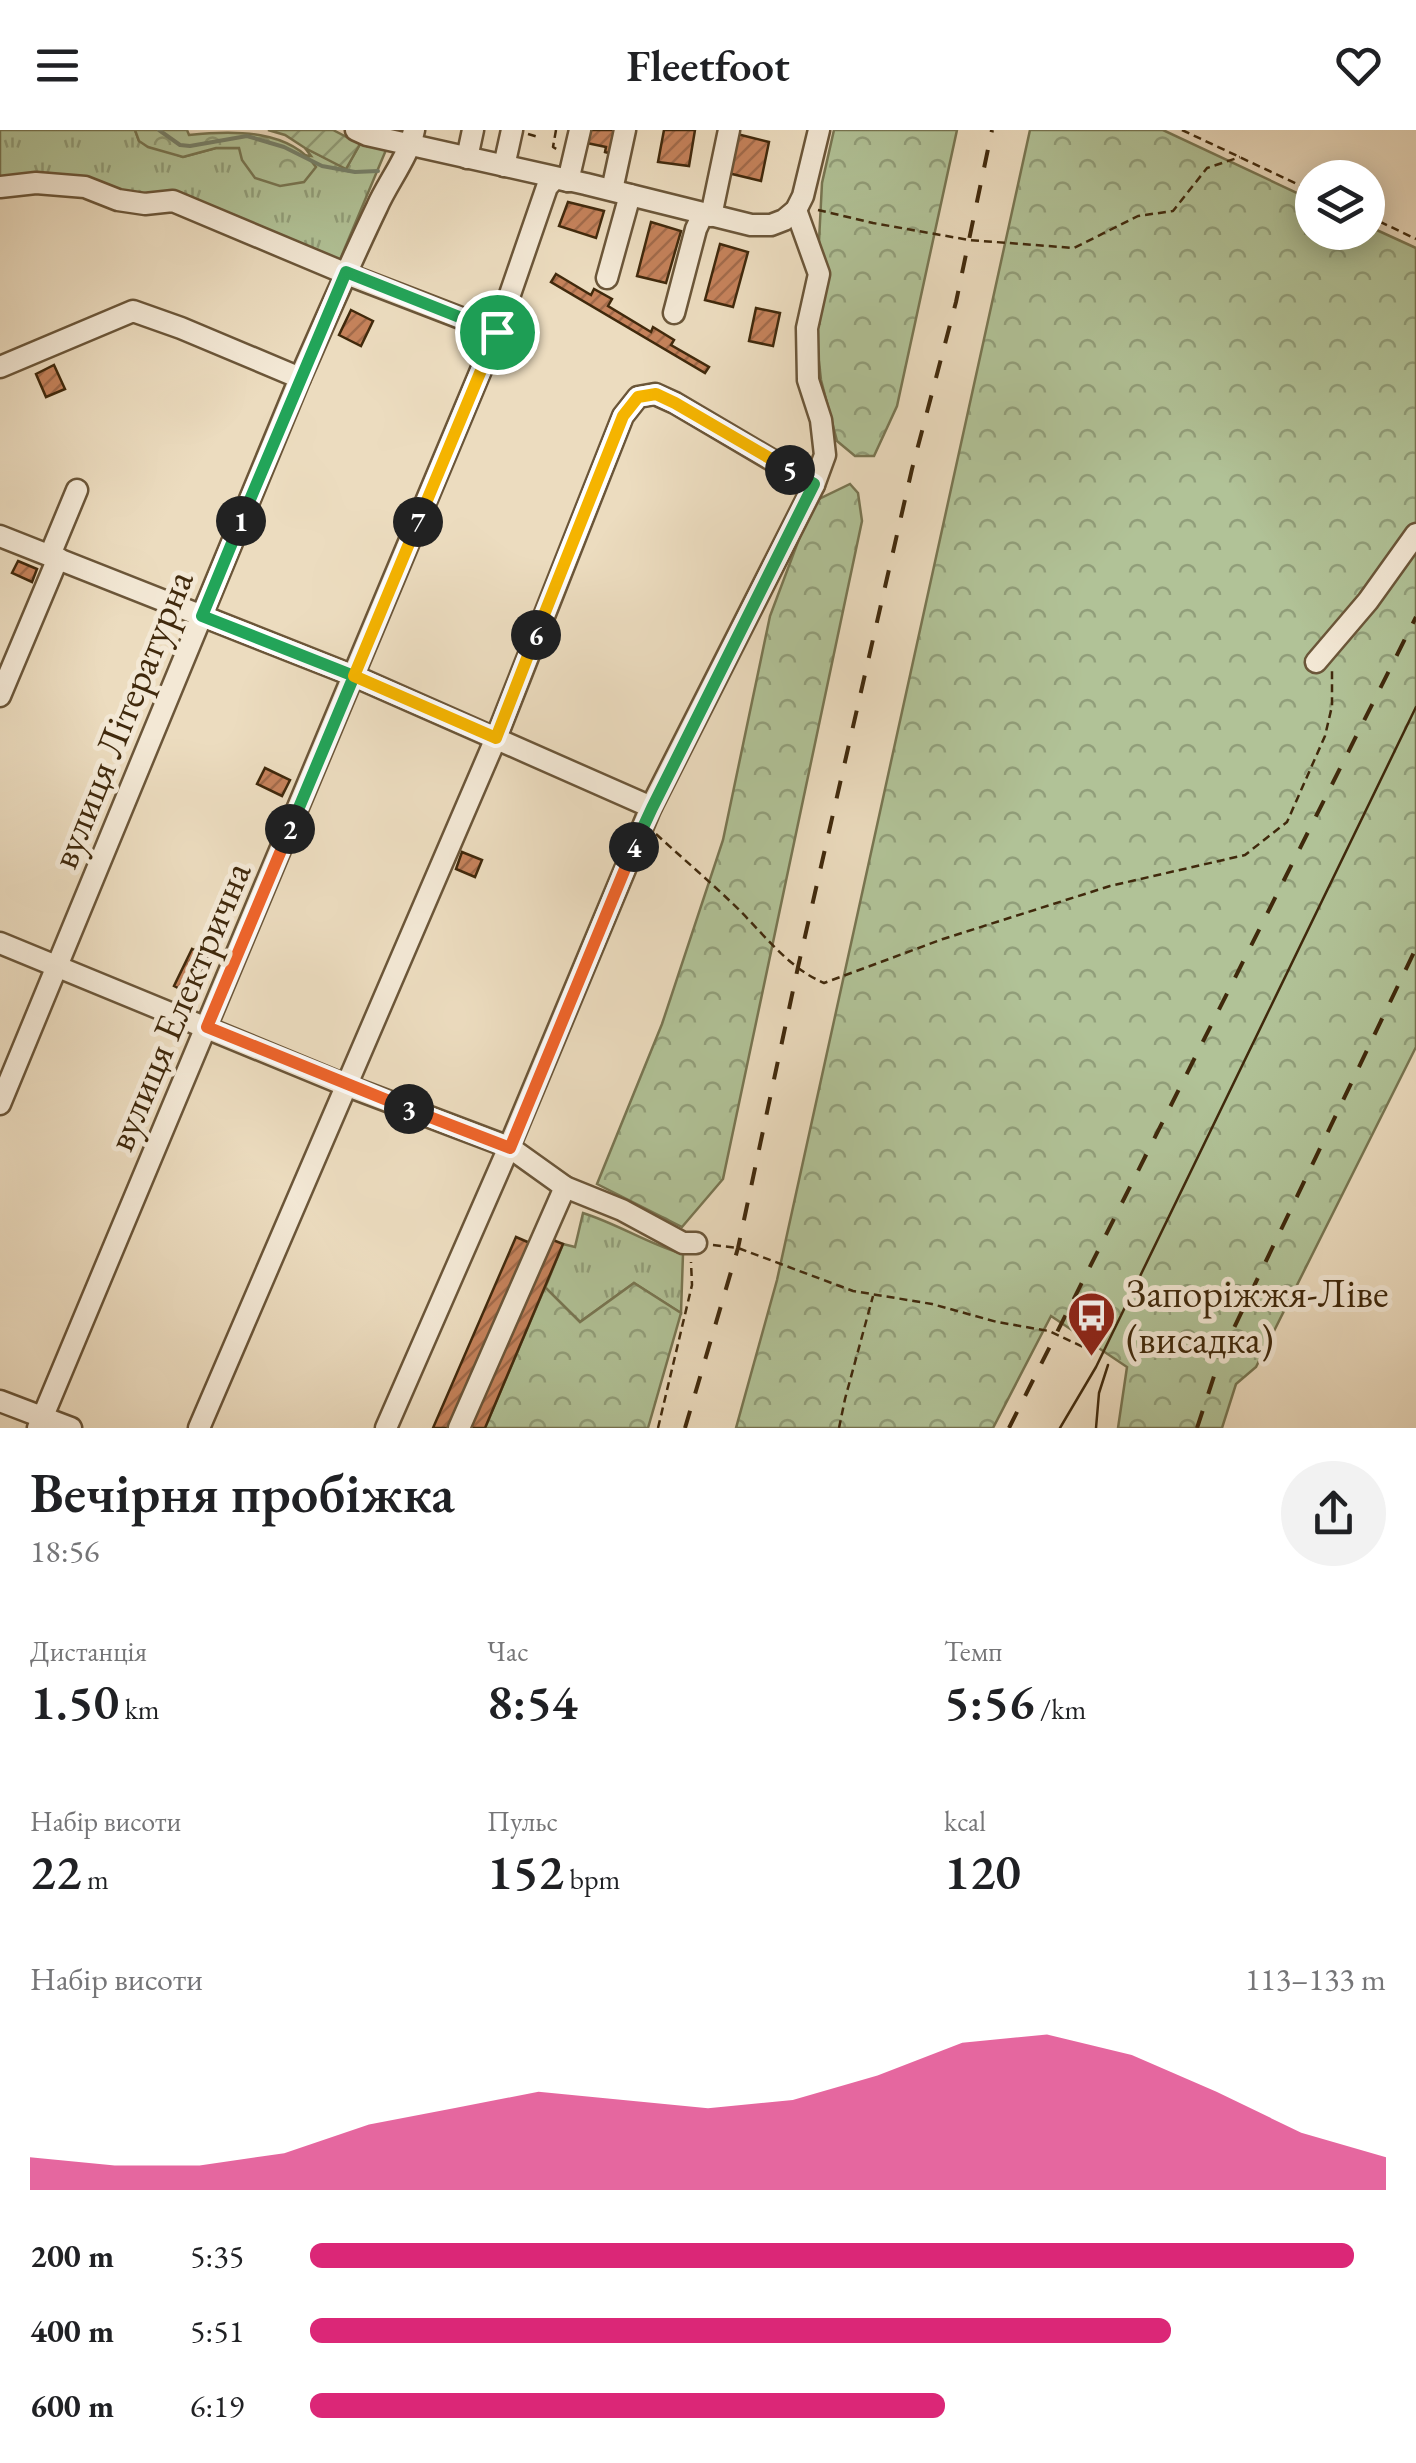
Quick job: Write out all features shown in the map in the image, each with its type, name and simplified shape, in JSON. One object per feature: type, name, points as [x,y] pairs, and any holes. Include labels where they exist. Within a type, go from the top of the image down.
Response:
[{"type":"street","points":[[356,130],[367,135],[413,137],[468,158],[751,225],[770,226],[796,212],[819,130]]},
{"type":"street","points":[[468,158],[473,130]]},
{"type":"street","points":[[504,166],[512,130]]},
{"type":"street","name":"вулиця Електрична","points":[[41,1422],[497,332],[547,187],[562,179],[580,130]]},
{"type":"street","points":[[608,278],[621,192],[625,130]]},
{"type":"street","points":[[674,313],[696,228],[707,215],[730,130]]},
{"type":"street","name":"вулиця Літературна","points":[[0,1104],[300,378],[346,272],[413,137]]},
{"type":"street","points":[[0,186],[52,184],[85,187],[118,200],[144,204],[173,201],[497,332]]},
{"type":"street","points":[[386,1428],[510,1148],[648,815],[826,455],[821,420],[808,380],[808,328],[819,274],[796,212]]},
{"type":"street","points":[[0,368],[133,311],[300,378]]},
{"type":"street","points":[[200,1428],[496,738],[623,416],[638,397],[656,394],[814,484]]},
{"type":"street","points":[[0,696],[76,490]]},
{"type":"street","points":[[1322,655],[1368,601],[1416,534]]},
{"type":"street","points":[[0,536],[354,676],[496,738],[648,815]]},
{"type":"street","points":[[0,943],[345,1085],[510,1148],[565,1187],[690,1243]]},
{"type":"street","points":[[459,1428],[565,1187]]},
{"type":"street","points":[[0,1401],[41,1422],[70,1428]]},
{"type":"path","points":[[553,146],[556,130]]},
{"type":"path","points":[[1182,130],[1295,183]]},
{"type":"path","points":[[796,212],[969,240],[1074,248],[1138,216],[1173,211],[1206,168],[1240,157]]},
{"type":"path","points":[[1385,224],[1416,239]]},
{"type":"path","points":[[648,815],[784,957],[824,983],[943,939],[1110,886],[1246,855],[1288,822],[1325,736],[1334,674],[1322,655]]},
{"type":"path","points":[[658,1428],[692,1286],[690,1243],[738,1248],[853,1291],[932,1304],[1049,1331],[1094,1352]]},
{"type":"path","points":[[839,1428],[873,1294]]},
{"type":"green space","points":[[0,130],[135,130],[139,141],[183,157],[216,148],[311,156],[305,148],[346,168],[360,144],[386,150],[339,262],[152,197],[0,182]]},
{"type":"green space","points":[[135,130],[260,135],[292,146],[316,167],[304,182],[280,186],[255,178],[239,148],[216,148],[183,157],[148,147],[139,141]]},
{"type":"green space","points":[[268,130],[333,130],[360,144],[346,169],[285,135]]},
{"type":"green space","points":[[834,130],[957,130],[897,406],[874,456],[855,456],[837,441],[821,380],[816,336],[826,286],[819,241],[822,183]]},
{"type":"green space","points":[[1030,130],[1163,130],[1295,192],[1295,250],[1385,250],[1385,234],[1416,248],[1416,1047],[1256,1367],[1236,1384],[1222,1428],[1118,1428],[1127,1367],[1051,1316],[993,1428],[736,1428],[777,1280]]},
{"type":"green space","points":[[850,484],[858,493],[862,521],[723,1179],[682,1227],[597,1184],[662,1024],[723,840],[770,616],[813,502]]},
{"type":"green space","points":[[583,1213],[683,1254],[681,1313],[634,1283],[580,1322],[545,1288],[563,1244],[575,1247]]},
{"type":"green space","points":[[634,1283],[681,1313],[648,1428],[485,1428],[545,1287],[580,1322]]},
{"type":"building","points":[[585,130],[618,130],[612,154],[605,152],[606,147],[582,142]]},
{"type":"building","points":[[664,130],[695,130],[689,166],[658,162]]},
{"type":"building","points":[[737,134],[769,142],[761,181],[728,173]]},
{"type":"building","points":[[568,202],[604,211],[596,238],[559,226]]},
{"type":"building","points":[[651,222],[681,231],[666,283],[637,276]]},
{"type":"building","points":[[720,244],[748,252],[733,307],[705,300]]},
{"type":"building","points":[[556,274],[591,295],[594,289],[612,299],[608,306],[651,332],[653,327],[674,340],[671,345],[709,367],[705,373],[551,282]]},
{"type":"building","points":[[756,308],[780,313],[773,346],[749,341]]},
{"type":"building","points":[[351,310],[373,321],[361,346],[339,335]]},
{"type":"building","points":[[54,365],[65,389],[46,397],[36,374]]},
{"type":"building","points":[[18,561],[37,569],[32,582],[12,573]]},
{"type":"building","points":[[265,768],[290,780],[282,796],[257,784]]},
{"type":"building","points":[[462,852],[482,860],[475,877],[456,869]]},
{"type":"building","points":[[192,949],[208,956],[190,994],[174,986]]},
{"type":"building","points":[[516,1237],[530,1243],[451,1428],[433,1428]]},
{"type":"building","points":[[548,1238],[563,1244],[485,1428],[467,1428]]},
{"type":"waterway","points":[[159,130],[180,145],[247,136],[284,147],[322,166],[355,172],[378,171]]},
{"type":"tram line","points":[[1060,1428],[1096,1367],[1416,707]]},
{"type":"tram line","points":[[1096,1428],[1099,1393],[1108,1365]]},
{"type":"railway","points":[[685,1428],[738,1248],[798,967],[912,469],[956,302],[992,130]]},
{"type":"railway","points":[[1009,1428],[1416,617]]},
{"type":"railway","points":[[1197,1428],[1221,1355],[1416,948]]},
{"type":"place","name":"Запоріжжя-Ліве (висадка)","points":[[1091,1358]]},
{"type":"route","points":[[497,332],[346,272],[300,378],[202,616],[354,676],[207,1027],[510,1148],[652,808],[814,484],[675,403],[656,394],[638,397],[623,416],[496,738],[354,676],[497,332]]}]
